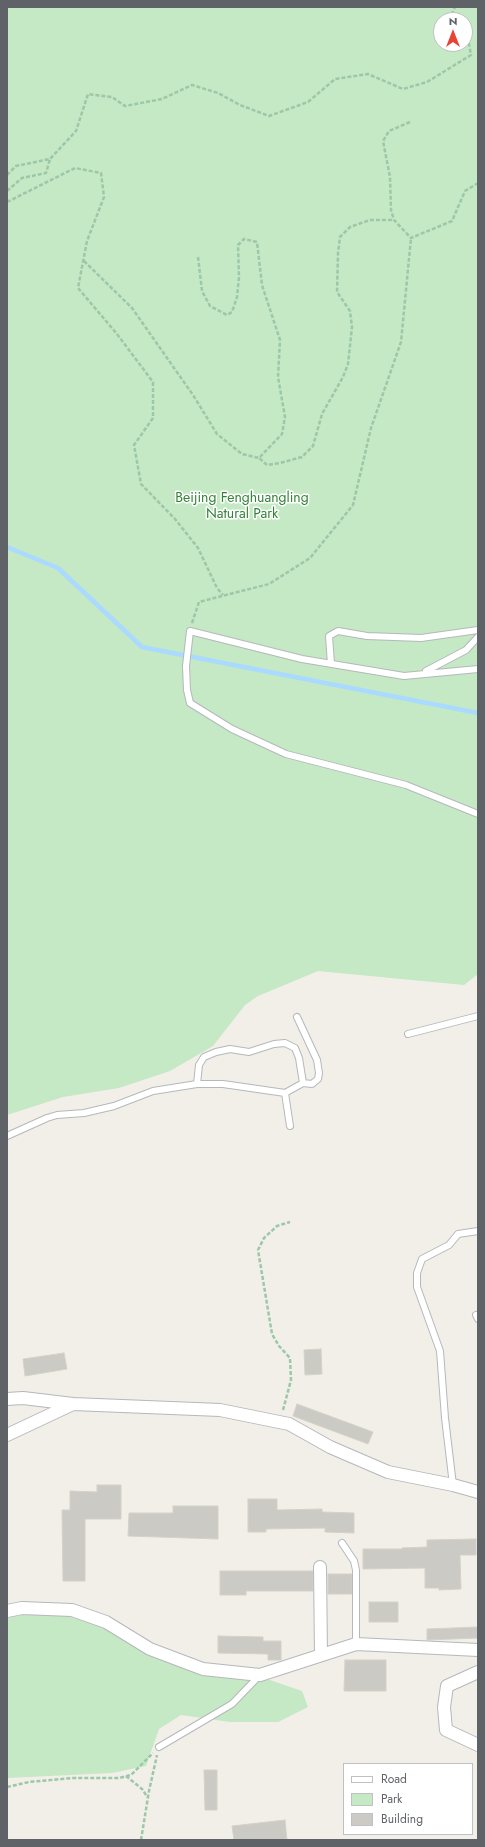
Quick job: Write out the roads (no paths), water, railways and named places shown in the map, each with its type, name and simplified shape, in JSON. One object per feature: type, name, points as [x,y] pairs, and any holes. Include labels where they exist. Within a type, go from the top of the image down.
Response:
[{"type":"street","points":[[7,1399],[23,1398],[73,1404],[220,1410],[289,1424],[330,1447],[388,1472],[453,1485],[478,1492]]},
{"type":"street","points":[[7,1435],[73,1404]]},
{"type":"street","points":[[320,1567],[320,1655]]},
{"type":"street","points":[[7,1611],[22,1608],[72,1610],[106,1622],[150,1649],[203,1669],[260,1676],[356,1644],[478,1650]]},
{"type":"street","points":[[478,1672],[447,1686],[444,1707],[446,1730],[478,1745]]},
{"type":"lane","points":[[331,664],[329,636],[338,631],[367,636],[421,638],[478,630]]},
{"type":"lane","points":[[478,669],[404,676],[302,659],[190,631],[186,666],[187,690],[190,703],[232,729],[286,754],[406,786],[478,814]]},
{"type":"lane","points":[[419,674],[436,667],[466,650],[478,637]]},
{"type":"lane","points":[[408,1034],[478,1016]]},
{"type":"lane","points":[[7,1136],[47,1118],[57,1115],[84,1113],[114,1106],[153,1091],[197,1084],[223,1084],[285,1093],[303,1083],[312,1084],[318,1079],[319,1073],[317,1060],[298,1017]]},
{"type":"lane","points":[[197,1084],[199,1065],[204,1057],[216,1052],[230,1049],[249,1052],[274,1044],[285,1043],[295,1048],[299,1058],[303,1083]]},
{"type":"lane","points":[[285,1093],[290,1126]]},
{"type":"lane","points":[[453,1485],[445,1418],[440,1351],[417,1287],[417,1274],[422,1259],[449,1245],[458,1234],[478,1231]]},
{"type":"lane","points":[[342,1543],[354,1561],[356,1570],[356,1644]]},
{"type":"lane","points":[[159,1747],[232,1704],[260,1676]]},
{"type":"waterway","points":[[7,547],[58,568],[142,647],[478,713]]},
{"type":"park label","name":"Beijing Fenghuangling Natural Park","points":[[242,508]]}]
